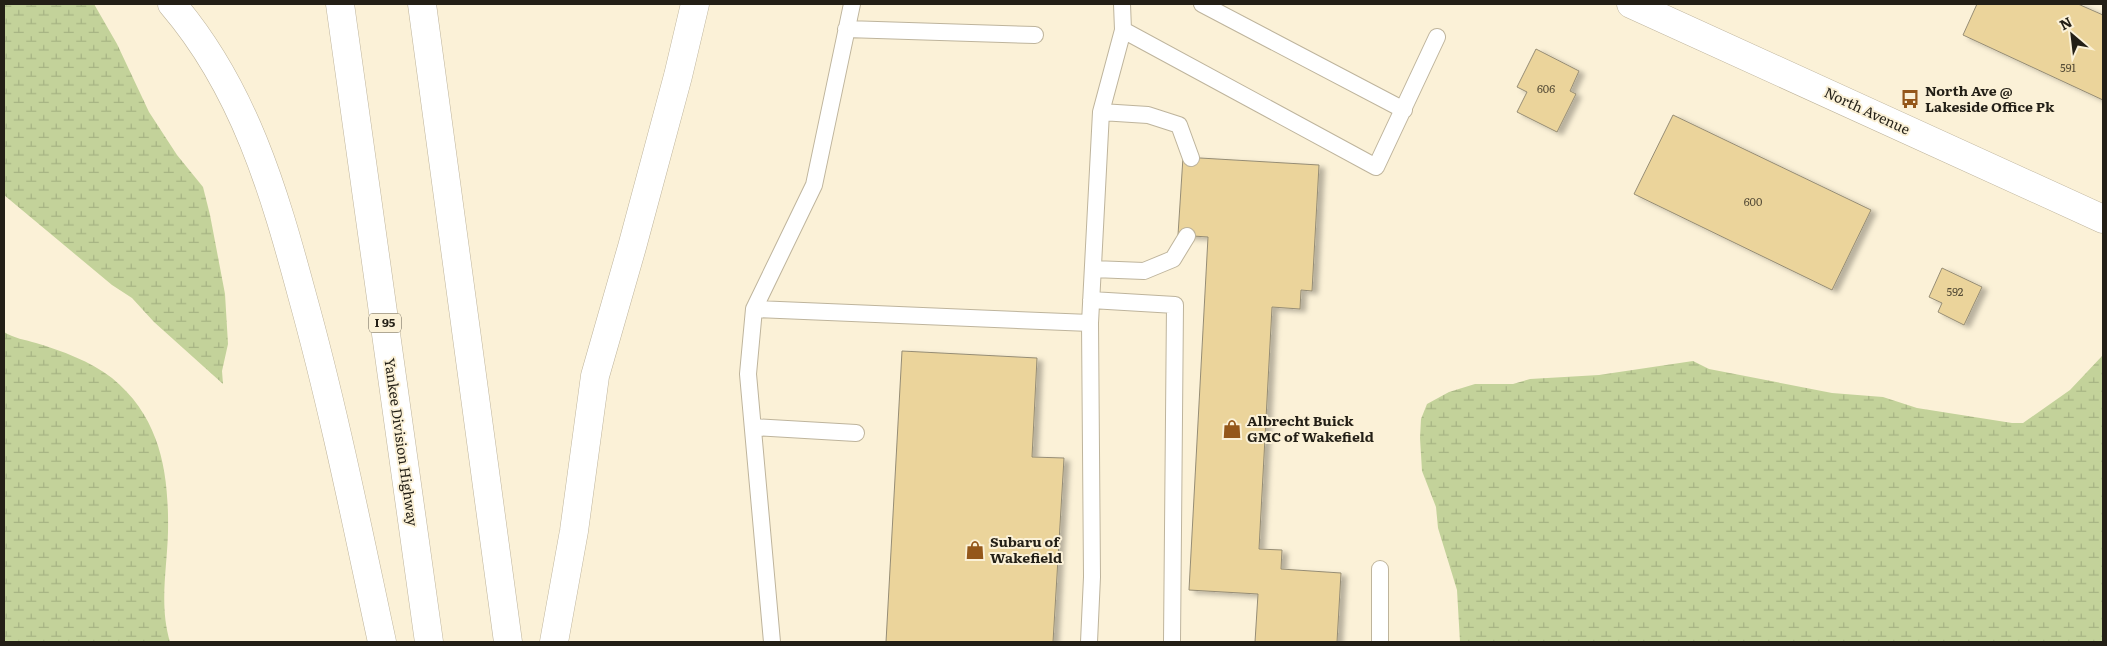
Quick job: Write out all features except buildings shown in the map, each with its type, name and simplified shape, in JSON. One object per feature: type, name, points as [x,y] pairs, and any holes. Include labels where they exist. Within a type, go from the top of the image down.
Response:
[{"type":"main road","points":[[172,4],[200,39],[229,86],[260,156],[280,214],[323,371],[382,642]]},
{"type":"main road","name":"Yankee Division Highway","points":[[340,4],[429,642]]},
{"type":"main road","points":[[422,4],[508,642]]},
{"type":"main road","points":[[554,642],[574,531],[595,376],[678,76],[695,4]]},
{"type":"main road","points":[[678,76],[706,4]]},
{"type":"main road","name":"North Avenue","points":[[1631,4],[2103,219]]},
{"type":"lane","points":[[772,642],[748,374],[754,309],[814,185],[852,4]]},
{"type":"lane","points":[[1089,642],[1092,577],[1091,300],[1101,112],[1122,30],[1122,4]]},
{"type":"lane","points":[[1202,4],[1404,110]]},
{"type":"lane","points":[[846,29],[1035,35]]},
{"type":"lane","points":[[1122,30],[1376,168],[1438,37]]},
{"type":"lane","points":[[1101,112],[1148,115],[1179,125],[1191,158]]},
{"type":"lane","points":[[1093,269],[1144,271],[1173,259],[1187,236]]},
{"type":"lane","points":[[1091,300],[1175,305],[1172,642]]},
{"type":"lane","points":[[754,309],[1090,323]]},
{"type":"lane","points":[[754,427],[856,433]]},
{"type":"lane","points":[[1380,569],[1380,642]]},
{"type":"green space","points":[[4,4],[94,4],[117,44],[149,112],[177,155],[203,187],[225,294],[228,344],[222,371],[223,384],[154,322],[132,298],[112,285],[4,195]]},
{"type":"green space","points":[[4,332],[66,353],[103,372],[129,394],[142,411],[152,429],[164,468],[167,489],[168,532],[164,601],[170,642],[4,642]]},
{"type":"green space","points":[[2103,355],[2103,642],[1460,642],[1457,590],[1438,528],[1436,507],[1422,471],[1420,438],[1421,419],[1427,404],[1449,392],[1475,384],[1513,384],[1530,379],[1599,375],[1693,361],[1709,369],[1832,393],[1883,397],[1917,408],[2012,423],[2023,423],[2070,390]]},
{"type":"place","name":"North Ave @ Lakeside Office Pk","points":[[1910,99]]},
{"type":"place","name":"Albrecht Buick GMC of Wakefield","points":[[1232,429]]},
{"type":"place","name":"Subaru of Wakefield","points":[[975,550]]}]
